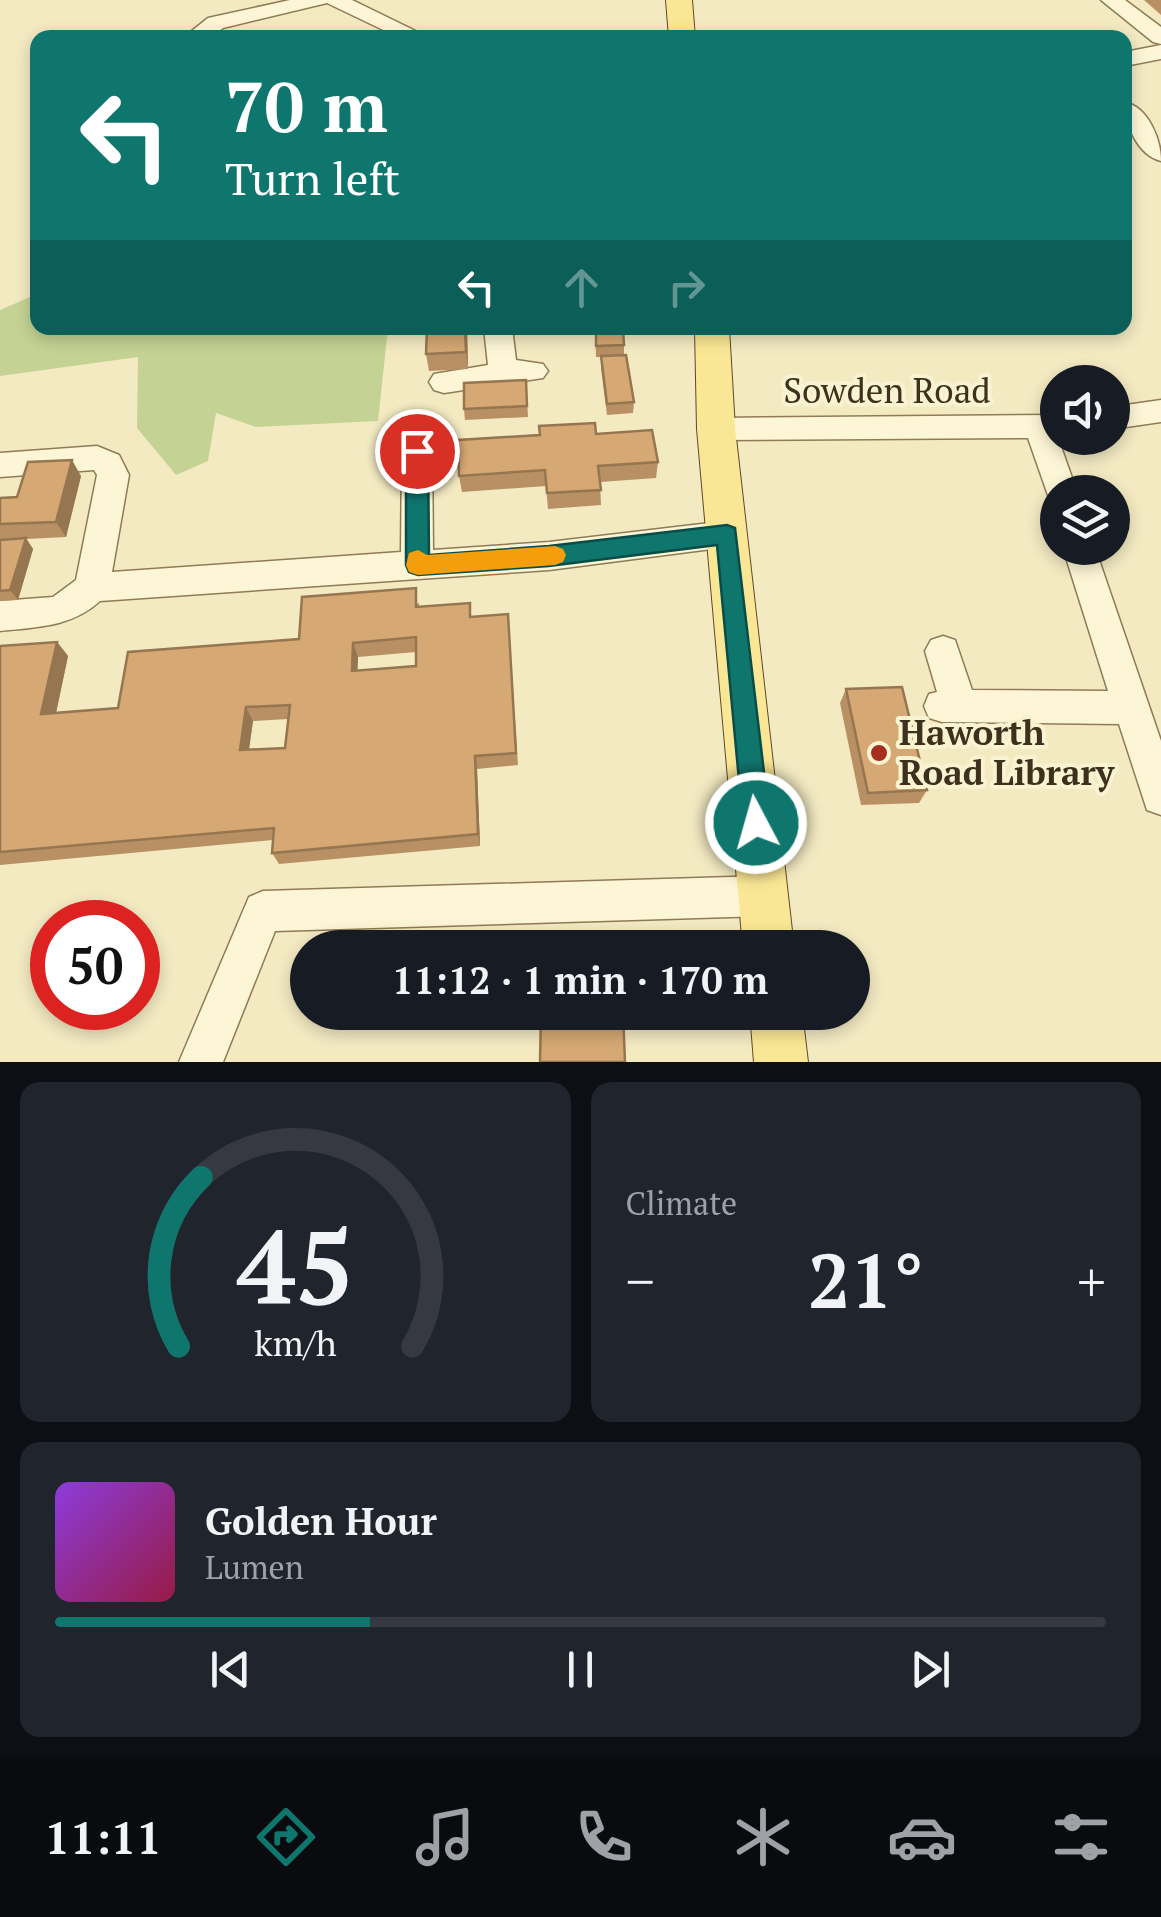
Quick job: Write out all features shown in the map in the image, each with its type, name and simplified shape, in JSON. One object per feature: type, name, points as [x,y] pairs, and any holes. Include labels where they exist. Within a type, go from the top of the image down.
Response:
[{"type":"main road","points":[[679,0],[681,30]]},
{"type":"main road","points":[[712,335],[716,429],[767,930]]},
{"type":"main road","points":[[778,1030],[781,1062]]},
{"type":"street","points":[[205,30],[216,22],[318,0]]},
{"type":"street","points":[[336,0],[402,30]]},
{"type":"street","points":[[1112,0],[1160,50],[1132,57]]},
{"type":"street","points":[[1132,118],[1161,154]]},
{"type":"street","points":[[499,335],[503,370]]},
{"type":"street","points":[[444,382],[490,377],[503,370],[533,371]]},
{"type":"street","points":[[1130,415],[1161,411]]},
{"type":"street","name":"Sowden Road","points":[[716,429],[1040,427]]},
{"type":"street","points":[[417,451],[418,565]]},
{"type":"street","points":[[0,465],[97,458],[108,463],[113,475],[92,586],[75,603],[54,611],[0,616]]},
{"type":"street","points":[[92,586],[549,556],[727,534]]},
{"type":"street","points":[[1084,565],[1161,797]]},
{"type":"street","points":[[943,651],[950,706],[1130,708]]},
{"type":"street","points":[[200,1062],[262,911],[764,896]]},
{"type":"green space","points":[[30,297],[30,335],[387,335],[378,421],[256,427],[216,413],[208,461],[176,475],[137,428],[138,357],[0,376],[0,310]]},
{"type":"building","points":[[427,335],[465,335],[466,352],[426,354]]},
{"type":"building","points":[[596,335],[623,335],[624,345],[596,346]]},
{"type":"building","points":[[626,355],[634,402],[607,404],[601,356]]},
{"type":"building","points":[[526,380],[527,406],[464,409],[464,383]]},
{"type":"building","points":[[595,423],[596,434],[652,430],[658,462],[598,466],[601,490],[547,493],[545,470],[459,476],[458,440],[540,435],[539,426]]},
{"type":"building","points":[[72,460],[56,522],[0,524],[0,498],[17,497],[28,462]]},
{"type":"building","points":[[26,538],[10,590],[0,591],[0,540]]},
{"type":"building","points":[[416,588],[416,607],[470,603],[470,617],[508,614],[516,753],[475,756],[478,834],[272,853],[274,828],[0,852],[0,646],[57,642],[41,714],[118,708],[128,652],[299,639],[302,597]],"holes":[[[416,637],[416,666],[352,671],[353,643]],[[290,705],[285,748],[240,750],[246,707]]]},
{"type":"building","name":"Haworth Road Library","points":[[902,687],[927,790],[868,793],[846,689]]},
{"type":"building","points":[[541,1030],[624,1030],[625,1062],[540,1062]]},
{"type":"slow traffic","points":[[418,560],[418,565],[555,555]]},
{"type":"place","name":"Haworth Road Library","points":[[879,753]]},
{"type":"route","points":[[417,451],[418,565],[549,556],[727,534],[756,823]]}]
